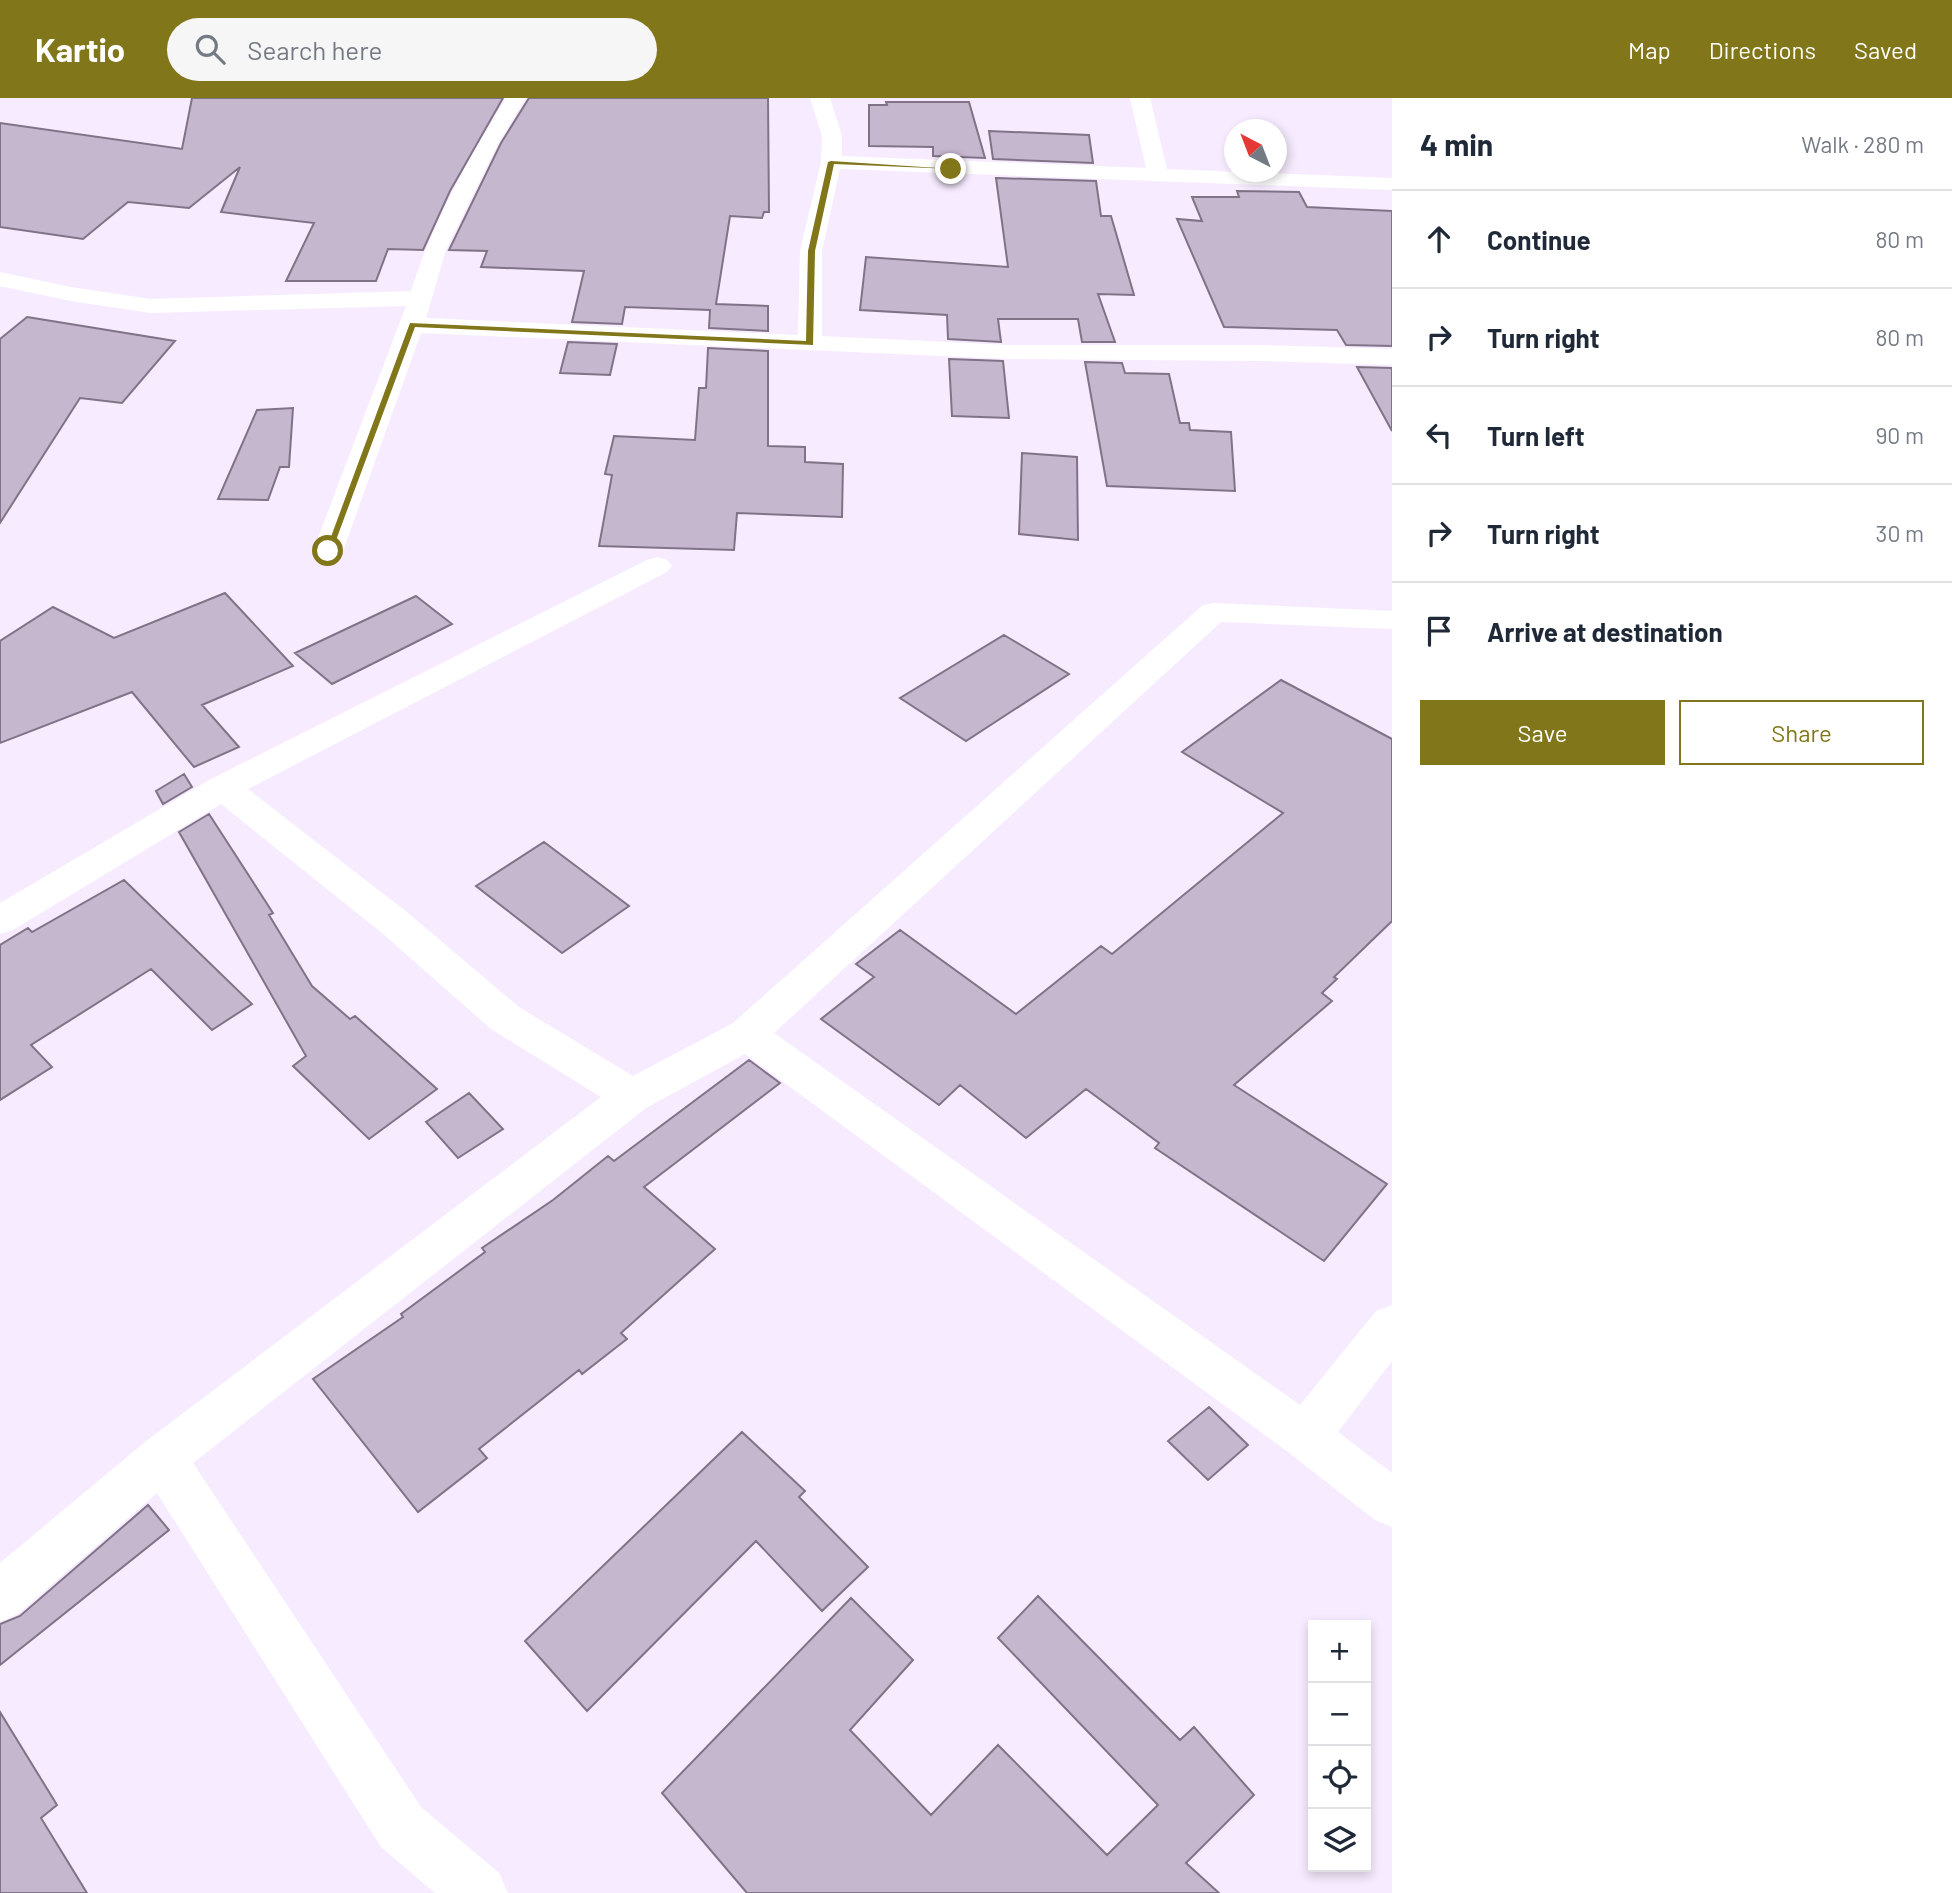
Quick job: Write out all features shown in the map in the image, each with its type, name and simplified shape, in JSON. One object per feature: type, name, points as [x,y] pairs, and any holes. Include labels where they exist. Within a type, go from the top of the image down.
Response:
[{"type":"street","points":[[328,551],[412,325],[435,250],[489,142],[516,98]]},
{"type":"street","points":[[810,344],[811,251],[831,162],[832,136],[820,98]]},
{"type":"street","points":[[1140,98],[1158,176]]},
{"type":"street","points":[[831,162],[1392,184]]},
{"type":"street","points":[[0,279],[71,295],[151,306],[420,298]]},
{"type":"street","points":[[412,325],[1009,352],[1261,353],[1392,357]]},
{"type":"street","points":[[0,920],[223,787],[657,566]]},
{"type":"street","points":[[0,1596],[162,1458],[632,1096],[747,1034],[1214,612],[1392,620]]},
{"type":"street","points":[[223,787],[395,923],[505,1018],[632,1096]]},
{"type":"street","points":[[747,1034],[1306,1436],[1392,1503]]},
{"type":"street","points":[[1306,1436],[1392,1326]]},
{"type":"street","points":[[162,1458],[401,1827],[479,1893]]},
{"type":"building","points":[[192,98],[503,98],[450,191],[423,250],[388,249],[376,281],[286,281],[314,223],[221,212],[240,167],[189,208],[128,202],[83,239],[0,227],[0,123],[182,149]]},
{"type":"building","points":[[529,98],[768,98],[769,212],[764,212],[762,218],[730,216],[716,304],[768,306],[768,331],[709,328],[710,310],[625,307],[622,324],[572,322],[584,271],[481,267],[487,251],[449,250],[501,143]]},
{"type":"building","points":[[886,102],[969,102],[985,158],[933,156],[933,147],[869,146],[869,105],[887,105]]},
{"type":"building","points":[[989,131],[1089,135],[1093,163],[993,159]]},
{"type":"building","points":[[996,178],[1096,181],[1101,216],[1111,216],[1134,295],[1098,294],[1115,342],[1082,342],[1078,319],[998,319],[1001,342],[948,339],[947,315],[860,310],[866,257],[1008,267]]},
{"type":"building","points":[[1237,191],[1299,192],[1307,207],[1392,211],[1392,346],[1346,345],[1337,330],[1224,327],[1177,219],[1202,221],[1192,197],[1239,197]]},
{"type":"building","points":[[27,317],[175,341],[122,403],[80,398],[0,523],[0,339]]},
{"type":"building","points":[[568,342],[617,344],[610,375],[560,373]]},
{"type":"building","points":[[708,348],[768,351],[768,446],[805,447],[805,462],[843,464],[842,517],[737,513],[734,550],[599,546],[612,475],[605,474],[614,436],[695,440],[699,388],[706,388]]},
{"type":"building","points":[[949,359],[1003,361],[1009,418],[952,416]]},
{"type":"building","points":[[1085,362],[1122,363],[1125,373],[1169,374],[1180,423],[1189,423],[1190,430],[1231,432],[1235,491],[1107,486]]},
{"type":"building","points":[[1357,367],[1392,368],[1392,431]]},
{"type":"building","points":[[293,408],[289,467],[280,467],[268,500],[218,499],[257,410]]},
{"type":"building","points":[[1022,453],[1077,457],[1078,540],[1019,534]]},
{"type":"building","points":[[225,593],[293,666],[202,705],[239,747],[194,767],[132,692],[0,743],[0,641],[53,607],[114,638]]},
{"type":"building","points":[[416,596],[452,624],[332,684],[295,653]]},
{"type":"building","points":[[1004,635],[1069,674],[966,741],[900,698]]},
{"type":"building","points":[[1281,680],[1392,739],[1392,921],[1334,977],[1337,979],[1322,993],[1332,1001],[1234,1085],[1387,1184],[1324,1261],[1155,1148],[1159,1143],[1086,1089],[1026,1138],[960,1085],[939,1105],[821,1019],[874,977],[856,964],[900,930],[1016,1014],[1101,946],[1112,954],[1283,813],[1182,752]]},
{"type":"building","points":[[184,774],[192,787],[163,804],[156,791]]},
{"type":"building","points":[[209,814],[273,913],[269,915],[312,986],[350,1019],[355,1016],[437,1089],[369,1139],[293,1066],[306,1056],[179,832]]},
{"type":"building","points":[[544,842],[629,906],[562,953],[476,886]]},
{"type":"building","points":[[124,880],[252,1004],[212,1030],[151,969],[31,1045],[52,1067],[0,1100],[0,945],[28,928],[32,932]]},
{"type":"building","points":[[749,1060],[780,1083],[644,1187],[715,1249],[621,1333],[627,1339],[582,1374],[579,1370],[479,1449],[487,1458],[418,1512],[313,1379],[403,1317],[401,1314],[485,1252],[482,1248],[553,1200],[608,1156],[614,1161]]},
{"type":"building","points":[[469,1093],[503,1129],[458,1158],[426,1122]]},
{"type":"building","points":[[1209,1407],[1248,1445],[1208,1480],[1168,1441]]},
{"type":"building","points":[[742,1432],[805,1491],[799,1497],[868,1567],[822,1611],[756,1541],[587,1711],[525,1641]]},
{"type":"building","points":[[148,1505],[169,1530],[0,1665],[0,1624],[20,1616]]},
{"type":"building","points":[[1038,1596],[1180,1740],[1194,1727],[1254,1795],[1186,1863],[1219,1893],[747,1893],[662,1793],[851,1598],[913,1660],[850,1730],[931,1815],[998,1745],[1107,1855],[1158,1805],[998,1638]]},
{"type":"building","points":[[0,1712],[57,1805],[41,1818],[87,1893],[0,1893]]},
{"type":"route","points":[[328,551],[412,325],[810,344],[811,251],[831,162],[951,169]]}]
